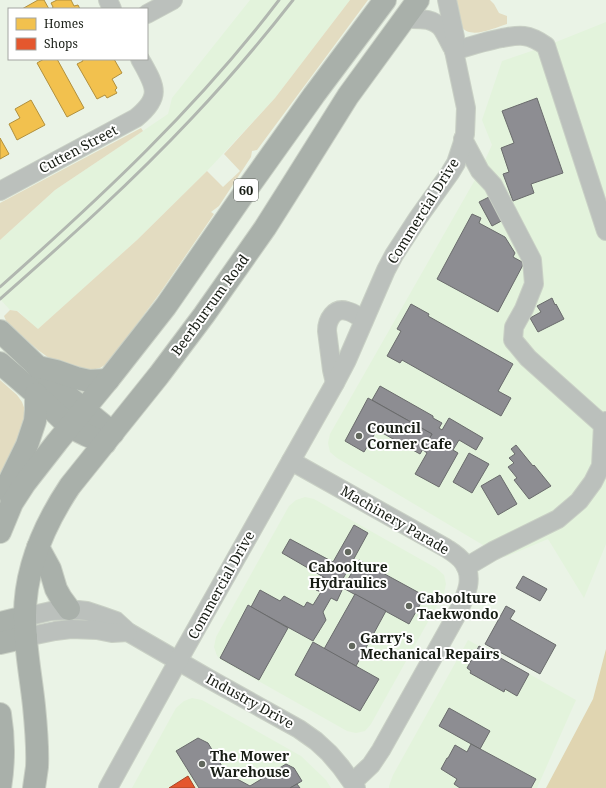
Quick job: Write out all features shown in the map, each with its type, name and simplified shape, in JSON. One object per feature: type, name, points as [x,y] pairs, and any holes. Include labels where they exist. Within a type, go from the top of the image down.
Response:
[{"type":"main road","name":"60","points":[[0,532],[12,503],[28,478],[166,306],[314,95],[385,0]]},
{"type":"main road","name":"Beerburrum Road","points":[[34,788],[37,767],[36,734],[25,627],[30,573],[38,547],[49,523],[62,498],[80,473],[159,375],[204,315],[277,210],[348,96],[418,0]]},
{"type":"main road","points":[[0,331],[38,367],[48,380],[84,410],[109,438]]},
{"type":"main road","points":[[0,363],[36,394],[70,427],[86,435],[109,438]]},
{"type":"main road","points":[[38,367],[89,381],[108,380]]},
{"type":"main road","points":[[12,503],[8,484],[27,445],[35,421],[36,394]]},
{"type":"main road","points":[[38,547],[50,569],[57,592],[69,609]]},
{"type":"main road","points":[[0,623],[25,627]]},
{"type":"main road","points":[[0,643],[25,627]]},
{"type":"main road","points":[[0,714],[3,744],[0,788]]},
{"type":"street","points":[[148,13],[173,0]]},
{"type":"street","name":"Commercial Drive","points":[[108,788],[335,383],[347,360],[394,255],[456,163],[463,139],[466,121],[466,108],[454,51],[455,38],[447,0]]},
{"type":"street","name":"Commercial Drive","points":[[404,19],[426,19],[437,24],[442,29],[454,51]]},
{"type":"street","points":[[454,51],[486,41],[514,36],[531,38],[546,46],[606,230]]},
{"type":"street","name":"Cutten Street","points":[[0,191],[136,118],[145,111],[151,102],[154,90],[152,81],[141,60]]},
{"type":"street","points":[[355,785],[381,750],[456,616],[466,596],[468,587],[469,579],[466,567],[493,551],[558,519],[579,501],[593,482],[600,466],[604,423],[528,358],[513,340],[514,328],[524,309],[534,284],[532,260],[493,185],[480,171],[463,139]]},
{"type":"street","points":[[335,383],[327,331],[328,320],[336,311],[341,310],[348,311],[364,320]]},
{"type":"street","name":"Machinery Parade","points":[[291,461],[446,548],[456,555],[466,567]]},
{"type":"street","name":"Industry Drive","points":[[25,627],[51,611],[69,609],[87,611],[116,621],[128,632],[305,733],[330,753],[355,785]]},
{"type":"street","points":[[25,627],[55,631],[71,629],[97,630],[112,633],[128,632]]},
{"type":"shaded area","points":[[250,0],[350,0],[275,98],[207,171],[137,240],[37,330],[18,311],[10,310],[0,299],[0,240],[55,190],[168,114],[172,98]]},
{"type":"shaded area","points":[[350,0],[368,0],[257,150],[252,151],[251,157],[219,206],[211,212],[214,214],[160,293],[108,363],[100,368],[91,370],[82,369],[49,358],[7,323],[4,316],[10,310],[17,311],[38,329],[137,240],[207,171],[223,187],[240,171],[224,154],[275,98]]},
{"type":"shaded area","points":[[454,0],[490,0],[499,13],[507,16],[507,24],[484,32],[477,33],[466,31],[461,25]]},
{"type":"shaded area","points":[[606,22],[606,544],[584,598],[548,539],[505,557],[337,458],[330,452],[328,443],[330,434],[480,171],[492,145],[482,120],[502,61],[546,46]]},
{"type":"shaded area","points":[[141,128],[143,131],[55,190],[0,240],[0,203]]},
{"type":"shaded area","points":[[0,380],[17,395],[22,402],[26,419],[18,442],[0,477]]},
{"type":"shaded area","points":[[305,497],[314,499],[436,568],[444,575],[446,584],[444,593],[371,724],[365,731],[356,733],[347,731],[223,661],[217,656],[214,647],[216,637],[289,506],[296,500]]},
{"type":"shaded area","points":[[468,640],[576,700],[537,788],[389,788],[393,775]]},
{"type":"shaded area","points":[[606,649],[606,788],[546,788],[593,699]]},
{"type":"shaded area","points":[[192,698],[202,700],[301,756],[326,780],[331,788],[132,788],[176,708],[184,701]]},
{"type":"building: Homes","points":[[38,0],[44,0],[48,8],[24,8]]},
{"type":"building: Homes","points":[[57,0],[71,0],[74,6],[78,5],[80,8],[52,8],[51,3]]},
{"type":"building: Homes","points":[[42,60],[58,60],[84,108],[67,117],[37,63]]},
{"type":"building: Homes","points":[[115,60],[122,73],[112,79],[117,88],[115,90],[117,93],[107,98],[105,95],[97,99],[77,64],[83,61]]},
{"type":"building: Homes","points":[[31,100],[45,125],[17,140],[9,124],[20,118],[15,109]]},
{"type":"building: Homes","points":[[0,138],[9,154],[0,159]]},
{"type":"building: Shops","points":[[188,776],[195,788],[169,788]]},
{"type":"building: Industry","points":[[537,98],[563,173],[531,184],[534,193],[513,201],[503,174],[509,172],[501,148],[514,143],[502,111]]},
{"type":"building: Industry","points":[[495,194],[507,218],[492,226],[479,202]]},
{"type":"building: Industry","points":[[472,214],[481,218],[479,223],[505,237],[515,253],[513,257],[524,263],[498,312],[437,279]]},
{"type":"building: Industry","points":[[552,298],[564,319],[538,332],[530,318],[541,312],[537,306]]},
{"type":"building: Industry","points":[[411,304],[429,314],[428,316],[513,364],[498,391],[511,398],[501,416],[402,360],[400,363],[387,356],[401,331],[397,329]]},
{"type":"building: Industry","points":[[380,386],[433,416],[433,418],[442,423],[439,428],[442,430],[449,418],[483,438],[476,450],[459,440],[453,450],[458,453],[439,487],[415,474],[427,453],[423,450],[432,434],[372,400]]},
{"type":"building: Industry","points":[[368,398],[432,434],[420,454],[377,430],[364,452],[345,441]]},
{"type":"building: Industry","points":[[516,445],[551,486],[529,499],[514,480],[517,478],[508,467],[514,463],[509,458],[515,454],[511,449]]},
{"type":"building: Industry","points":[[469,453],[489,464],[472,493],[453,482]]},
{"type":"building: Industry","points":[[500,475],[517,504],[498,515],[481,486]]},
{"type":"building: Industry","points":[[354,525],[368,533],[339,586],[282,553],[290,539],[333,562]]},
{"type":"building: Industry","points":[[359,560],[425,596],[409,624],[343,588]]},
{"type":"building: Industry","points":[[523,576],[547,589],[540,601],[516,588]]},
{"type":"building: Industry","points":[[323,577],[343,588],[337,601],[331,598],[323,612],[326,620],[313,641],[251,607],[260,590],[280,601],[284,596],[304,607],[307,602],[313,605],[321,592],[316,590]]},
{"type":"building: Industry","points":[[355,594],[386,611],[356,666],[324,649]]},
{"type":"building: Industry","points":[[248,605],[288,628],[259,680],[220,658]]},
{"type":"building: Industry","points":[[506,606],[515,611],[510,619],[556,645],[540,674],[485,644]]},
{"type":"building: Industry","points":[[313,642],[379,679],[360,711],[295,675]]},
{"type":"building: Industry","points":[[479,646],[529,674],[517,696],[505,689],[504,692],[470,673],[471,671],[467,668]]},
{"type":"building: Industry","points":[[449,708],[490,731],[480,749],[439,726]]},
{"type":"building: Industry","points":[[198,738],[208,743],[226,773],[250,786],[286,764],[294,768],[302,781],[290,788],[199,788],[176,751]]},
{"type":"building: Industry","points":[[471,744],[536,779],[531,788],[460,788],[454,784],[457,779],[441,769],[455,745],[467,752]]},
{"type":"building: Industry","points":[[297,784],[300,788],[290,788]]},
{"type":"railway","points":[[0,287],[75,219],[147,150],[215,78],[248,40],[279,0]]},
{"type":"railway","points":[[0,299],[98,211],[169,142],[231,75],[293,0]]},
{"type":"place","name":"Council Corner Cafe","points":[[359,436]]},
{"type":"place","name":"Caboolture Hydraulics","points":[[348,552]]},
{"type":"place","name":"Caboolture Taekwondo","points":[[409,606]]},
{"type":"place","name":"Garry's Mechanical Repairs","points":[[352,646]]},
{"type":"place","name":"The Mower Warehouse","points":[[202,764]]}]
